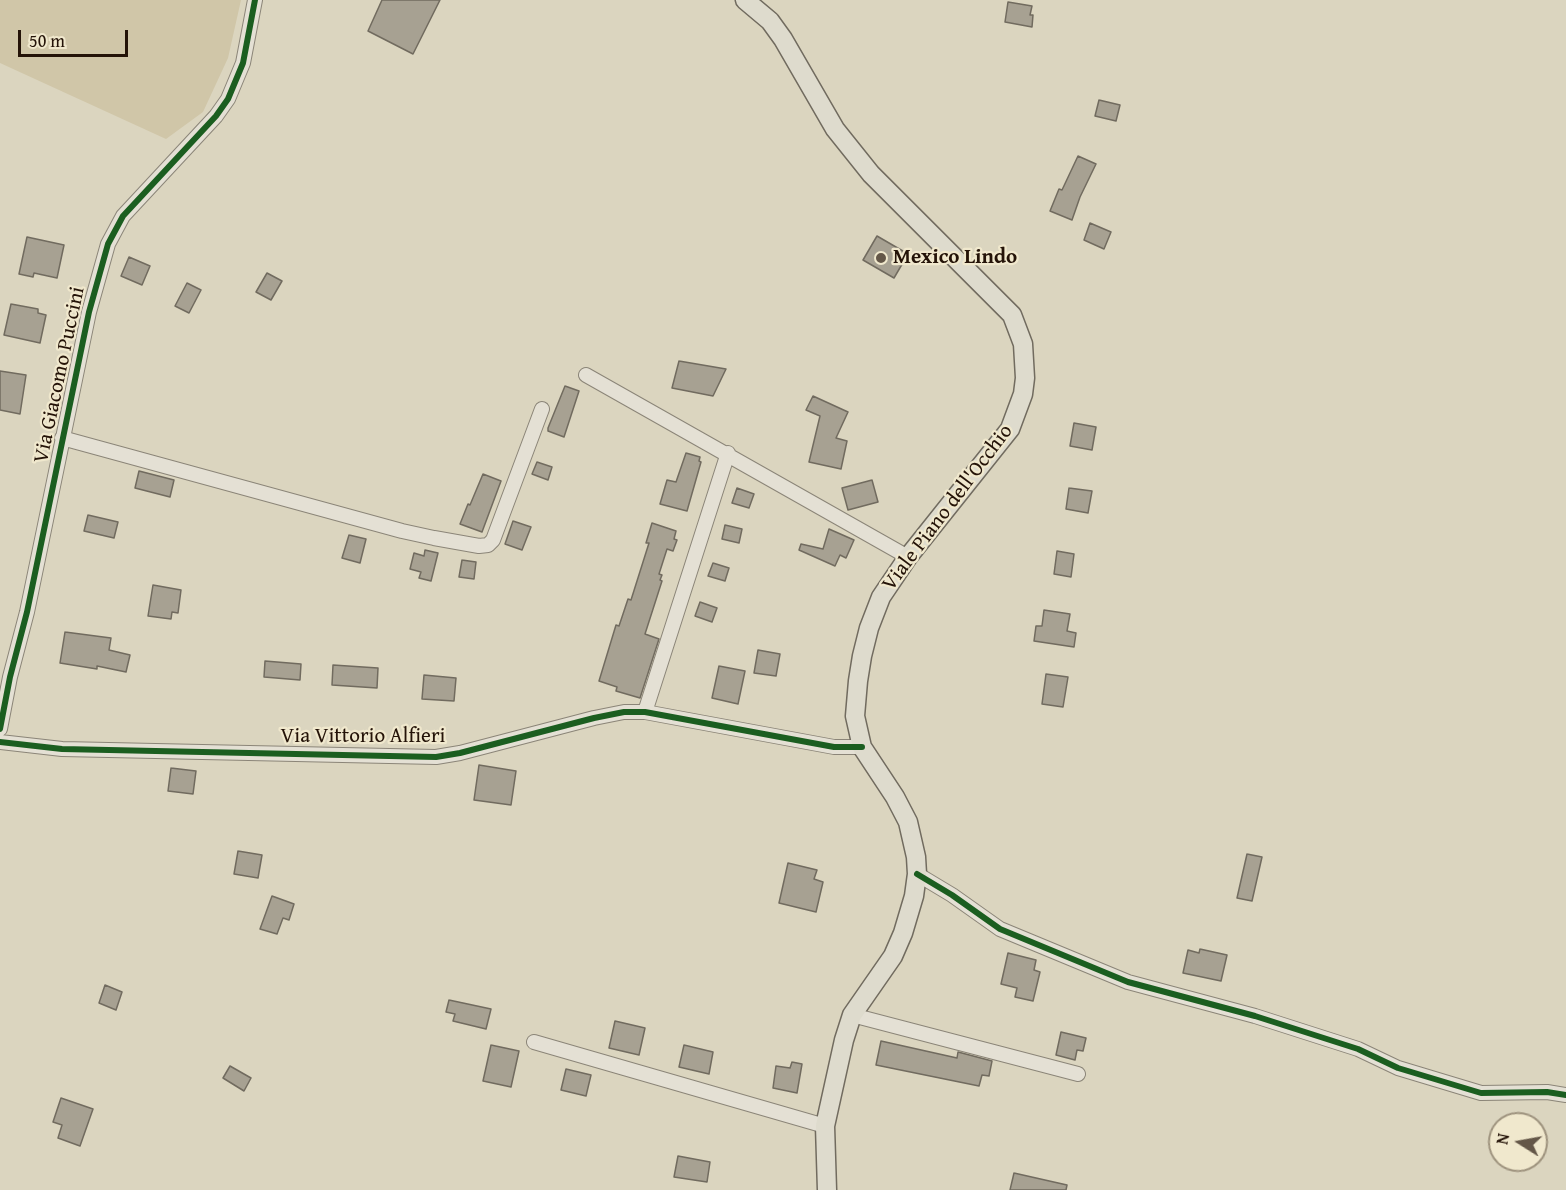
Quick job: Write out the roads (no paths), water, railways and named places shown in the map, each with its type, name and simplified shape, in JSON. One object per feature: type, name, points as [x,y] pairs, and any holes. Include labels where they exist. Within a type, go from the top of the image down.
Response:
[{"type":"main road","name":"Viale Piano dell'Occhio","points":[[745,0],[770,21],[783,39],[835,129],[859,159],[919,223],[1012,315],[1023,344],[1025,378],[1023,394],[1010,429],[908,557],[881,597],[867,637],[858,681],[855,716],[862,747],[895,797],[908,822],[916,857],[917,874],[910,911],[893,956],[852,1015],[844,1040],[825,1126],[831,1189]]},
{"type":"street","name":"Via Giacomo Puccini","points":[[0,729],[89,312],[108,244],[123,216],[216,116],[228,99],[243,63],[255,0]]},
{"type":"street","points":[[586,375],[728,453],[908,557]]},
{"type":"street","points":[[62,438],[402,531],[479,546],[488,545],[493,540],[542,409]]},
{"type":"street","points":[[645,712],[728,453]]},
{"type":"street","name":"Via Vittorio Alfieri","points":[[0,742],[62,749],[436,757],[460,753],[594,718],[624,712],[645,712],[834,747],[862,747]]},
{"type":"street","points":[[917,874],[952,895],[1000,929],[1128,982],[1255,1016],[1358,1049],[1398,1068],[1481,1093],[1547,1092],[1566,1095]]},
{"type":"street","points":[[852,1015],[1078,1074]]},
{"type":"street","points":[[534,1042],[825,1126]]},
{"type":"place","name":"Mexico Lindo","points":[[881,258]]}]
